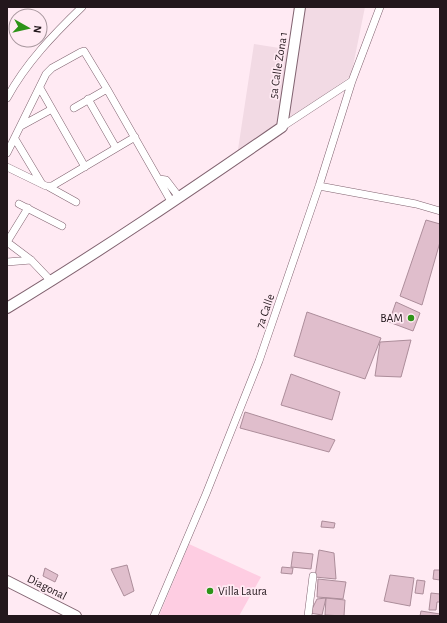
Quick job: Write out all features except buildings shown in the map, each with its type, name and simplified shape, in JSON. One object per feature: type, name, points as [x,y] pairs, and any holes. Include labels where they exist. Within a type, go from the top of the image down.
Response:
[{"type":"street","points":[[7,98],[29,64],[54,34],[82,7]]},
{"type":"street","name":"5a Calle Zona 1","points":[[282,127],[300,7]]},
{"type":"street","name":"7a Calle","points":[[154,616],[206,494],[259,361],[319,186],[352,81],[380,7]]},
{"type":"street","points":[[7,153],[46,74],[52,68],[84,51],[159,179],[176,200]]},
{"type":"street","points":[[7,308],[176,200],[352,81]]},
{"type":"street","points":[[40,88],[85,167]]},
{"type":"street","points":[[74,108],[107,89]]},
{"type":"street","points":[[88,99],[116,148]]},
{"type":"street","points":[[21,126],[52,110]]},
{"type":"street","points":[[49,187],[54,186],[135,137]]},
{"type":"street","points":[[15,139],[42,184]]},
{"type":"street","points":[[7,167],[76,202]]},
{"type":"street","points":[[319,186],[416,204],[440,210]]},
{"type":"street","points":[[19,204],[62,226]]},
{"type":"street","points":[[28,208],[7,242],[31,260],[51,281]]},
{"type":"street","points":[[7,262],[31,260]]},
{"type":"street","points":[[308,616],[313,576]]},
{"type":"street","name":"Diagonal","points":[[7,581],[76,616]]},
{"type":"shaded area","points":[[305,7],[365,7],[351,76],[288,120]]},
{"type":"shaded area","points":[[254,44],[292,50],[280,125],[237,156]]},
{"type":"shaded area","name":"Villa Laura","points":[[189,544],[261,577],[239,616],[159,616]]},
{"type":"place","name":"BAM","points":[[411,318]]},
{"type":"place","name":"Villa Laura","points":[[210,591]]}]
